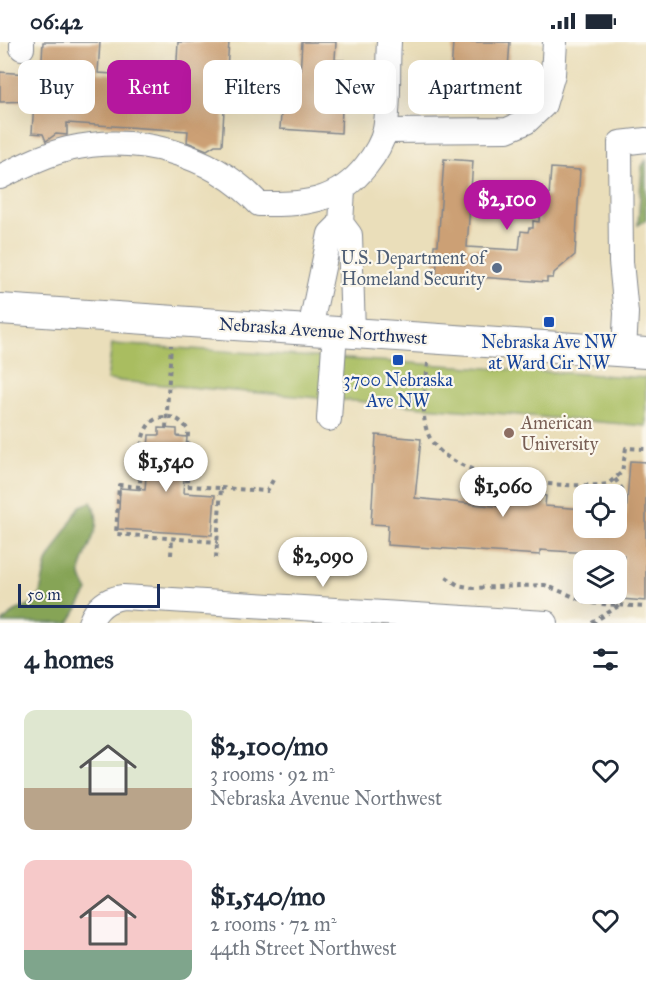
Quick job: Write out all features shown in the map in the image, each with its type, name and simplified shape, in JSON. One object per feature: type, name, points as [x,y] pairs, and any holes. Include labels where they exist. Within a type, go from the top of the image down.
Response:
[{"type":"main road","name":"Nebraska Avenue Northwest","points":[[0,309],[635,353]]},
{"type":"street","points":[[0,177],[67,149],[130,146],[176,152],[208,165],[239,183],[259,204],[298,204],[343,190],[357,178],[374,155],[385,131],[389,42]]},
{"type":"street","points":[[385,131],[507,130],[526,122],[544,105],[553,74],[555,42]]},
{"type":"street","points":[[635,353],[626,313],[621,262],[620,143],[646,140]]},
{"type":"street","points":[[333,331],[350,235],[341,223],[343,190]]},
{"type":"street","points":[[328,419],[333,331],[330,234],[341,223]]},
{"type":"street","points":[[90,623],[94,612],[104,603],[123,597],[337,616],[546,623]]},
{"type":"path","points":[[166,428],[171,345]]},
{"type":"path","points":[[428,363],[425,420],[427,434],[439,449],[478,472],[500,479],[590,486],[608,483],[615,479],[625,464],[626,448],[646,449]]},
{"type":"path","points":[[218,542],[116,534],[119,485],[140,487],[143,434],[148,423],[154,418],[167,416],[179,419],[188,430],[187,486],[267,491],[273,480]]},
{"type":"path","points":[[615,479],[619,484]]},
{"type":"path","points":[[216,558],[221,488]]},
{"type":"path","points":[[171,555],[172,538]]},
{"type":"path","points":[[446,577],[458,585],[473,588],[545,585],[573,596]]},
{"type":"path","points":[[592,623],[620,604],[646,607]]},
{"type":"green space","points":[[646,160],[646,220],[638,225],[642,166]]},
{"type":"green space","points":[[112,344],[646,378],[646,426],[107,380]]},
{"type":"green space","points":[[91,502],[97,520],[96,528],[81,572],[88,591],[69,623],[2,623],[13,612],[38,601],[47,562],[80,506]]},
{"type":"building","points":[[43,42],[100,42],[98,73],[107,74],[107,114],[191,114],[191,60],[177,60],[178,42],[229,42],[228,60],[203,60],[203,114],[224,114],[222,145],[215,145],[207,150],[187,142],[188,131],[67,123],[67,135],[56,134],[46,141],[43,134],[32,133],[33,114],[95,114],[95,60],[42,60]]},
{"type":"building","points":[[302,42],[336,42],[335,60],[314,60],[314,114],[342,114],[341,133],[280,129],[281,114],[302,114]]},
{"type":"building","points":[[453,42],[510,42],[509,60],[452,60]]},
{"type":"building","points":[[0,72],[18,73],[18,101],[0,102]]},
{"type":"building","points":[[444,159],[473,161],[467,247],[519,250],[521,231],[528,232],[529,228],[533,228],[533,221],[539,222],[541,196],[549,196],[551,168],[580,170],[575,255],[554,273],[553,278],[547,278],[547,282],[436,274],[437,263],[433,263],[434,245],[438,245]]},
{"type":"building","points":[[159,428],[177,429],[177,436],[187,437],[183,493],[215,495],[212,535],[118,529],[120,488],[145,490],[149,435],[159,435]]},
{"type":"building","points":[[376,435],[421,439],[415,498],[501,507],[502,494],[535,493],[546,496],[545,506],[573,508],[573,538],[627,538],[630,461],[646,462],[646,601],[627,599],[627,550],[573,550],[573,552],[540,550],[540,555],[387,545],[388,525],[371,524]]},
{"type":"place","name":"U.S. Department of Homeland Security","points":[[497,268]]},
{"type":"place","name":"Nebraska Ave NW at Ward Cir NW","points":[[549,322]]},
{"type":"place","name":"3700 Nebraska Ave NW","points":[[398,360]]},
{"type":"place","name":"American University","points":[[509,433]]}]
